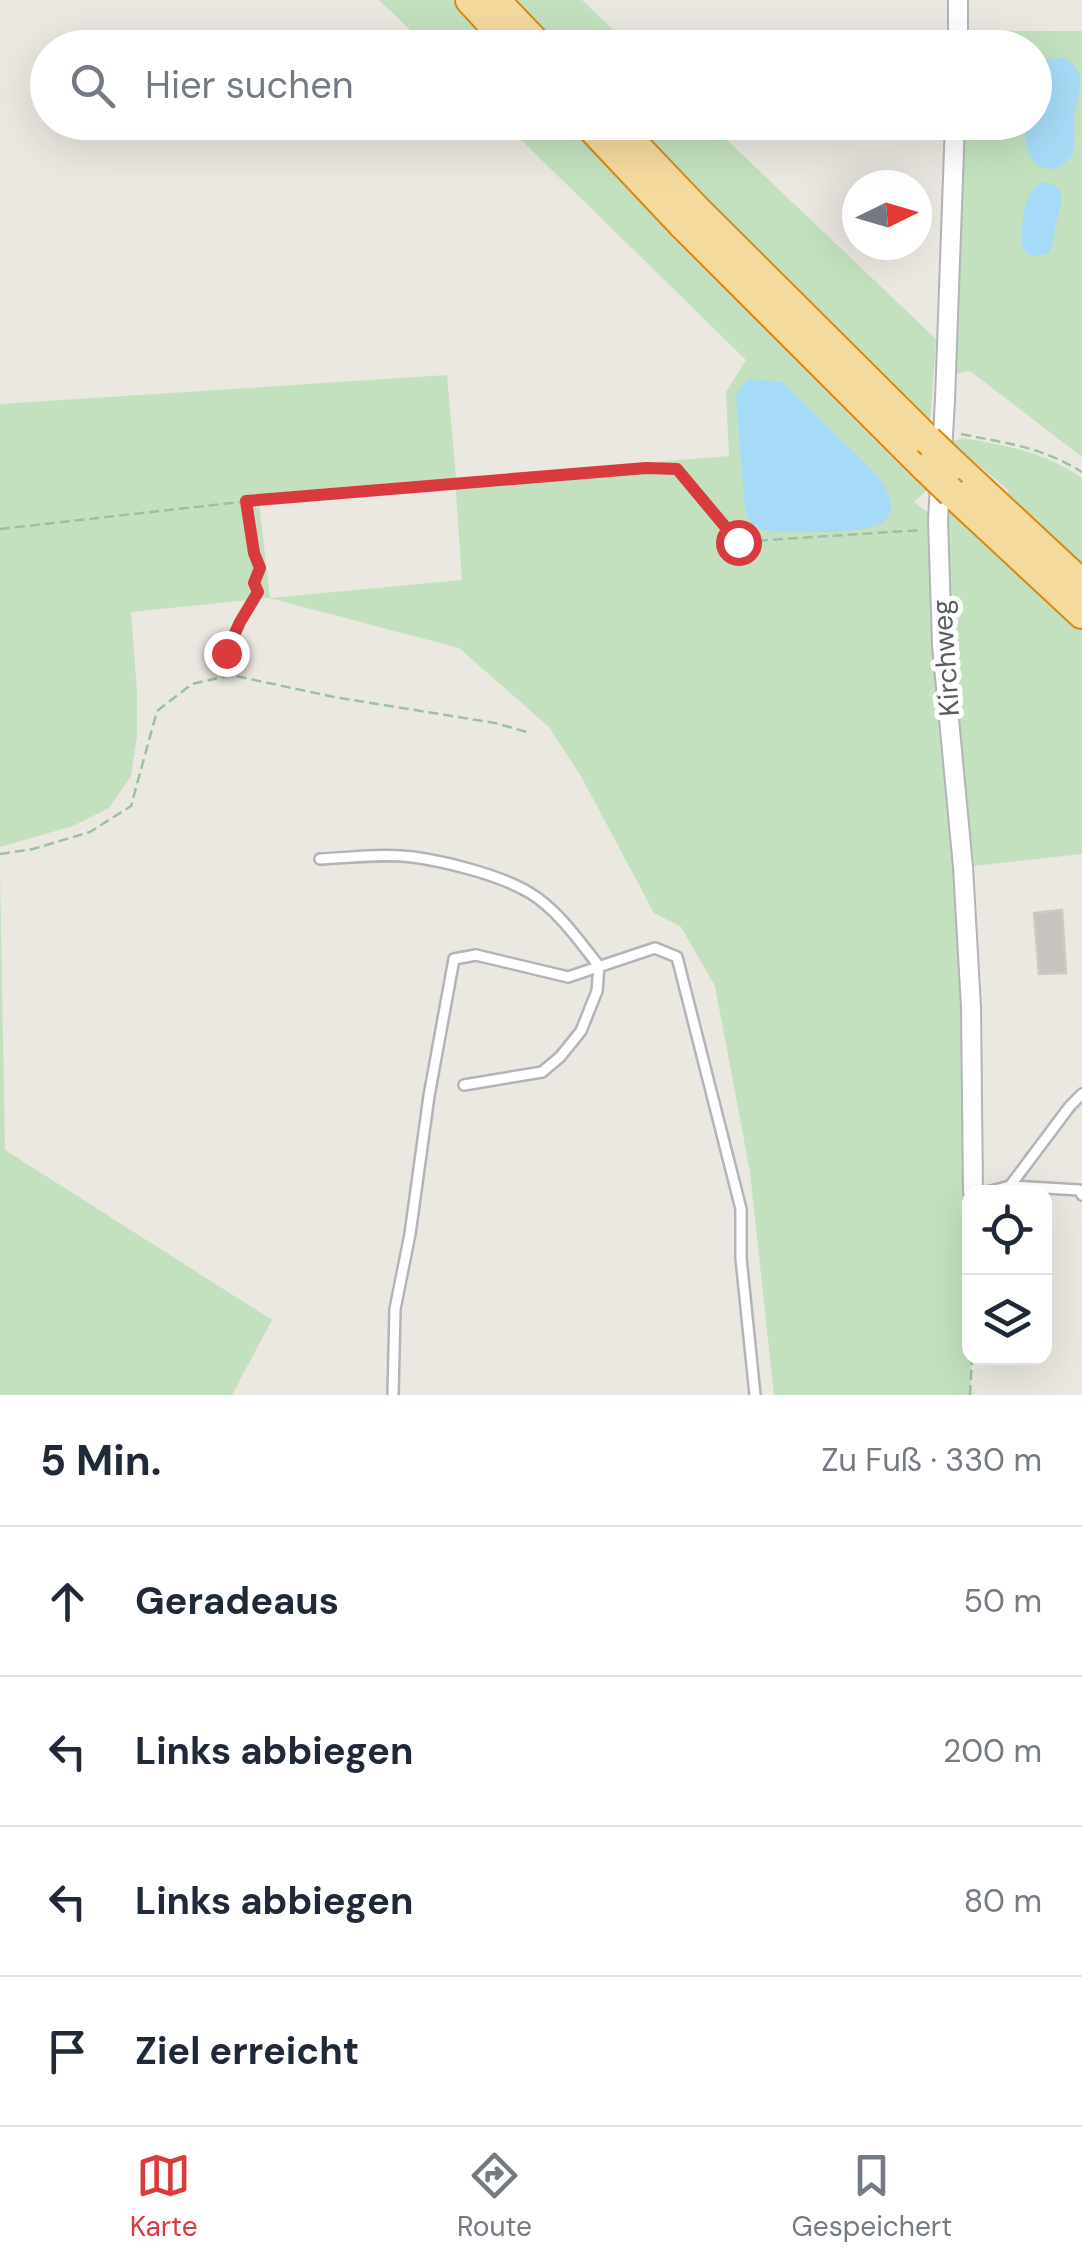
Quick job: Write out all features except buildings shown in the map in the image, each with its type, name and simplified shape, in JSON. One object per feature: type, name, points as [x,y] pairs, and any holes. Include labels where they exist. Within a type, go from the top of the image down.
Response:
[{"type":"highway","points":[[480,5],[500,30]]},
{"type":"highway","points":[[480,5],[515,30]]},
{"type":"highway","points":[[603,140],[682,224],[932,446]]},
{"type":"highway","points":[[630,140],[932,446],[953,479],[1082,614]]},
{"type":"highway","points":[[953,479],[1082,584]]},
{"type":"street","points":[[958,0],[958,30]]},
{"type":"street","name":"Kirchweg","points":[[954,140],[932,446],[942,645],[964,867],[973,1185]]},
{"type":"lane","points":[[320,859],[410,856],[506,882],[533,894],[568,927],[599,966],[598,991],[581,1030],[560,1057],[542,1072],[464,1085]]},
{"type":"lane","points":[[392,1395],[395,1309],[454,959],[476,955],[568,977],[656,948],[677,957],[741,1208],[741,1258],[755,1395]]},
{"type":"lane","points":[[1011,1185],[1082,1094]]},
{"type":"lane","points":[[1052,1188],[1079,1190],[1082,1195]]},
{"type":"path","points":[[932,446],[1028,446],[1082,472]]},
{"type":"path","points":[[0,529],[246,501],[646,468],[677,469],[738,542],[938,529]]},
{"type":"path","points":[[231,674],[226,653],[258,592],[254,583],[260,568],[250,538],[246,501]]},
{"type":"path","points":[[0,854],[90,832],[131,806],[157,711],[192,684],[231,674],[527,732]]},
{"type":"path","points":[[970,1395],[972,1365]]},
{"type":"green space","points":[[379,0],[453,0],[482,30],[410,30]]},
{"type":"green space","points":[[506,0],[582,0],[613,30],[535,30]]},
{"type":"green space","points":[[1052,31],[1082,31],[1082,457],[970,371],[946,375],[954,140],[1052,140]]},
{"type":"green space","points":[[521,140],[588,140],[928,489],[914,502],[938,520],[946,504],[1082,628],[1082,854],[964,867],[970,1185],[962,1185],[962,1365],[972,1365],[970,1395],[774,1395],[750,1172],[715,986],[681,927],[654,913],[582,778],[549,727],[459,648],[269,598],[131,612],[137,736],[131,776],[109,808],[73,826],[0,847],[0,404],[447,375],[456,478],[729,456],[726,392],[746,360]],"holes":[[[455,478],[462,580],[270,598],[258,494]]]},
{"type":"green space","points":[[641,140],[727,140],[842,250],[842,260],[853,260],[936,339],[930,424]]},
{"type":"green space","points":[[962,438],[1038,456],[1082,478],[1082,573],[1009,506],[1008,490],[951,442]]},
{"type":"green space","points":[[0,872],[5,1150],[272,1320],[232,1395],[0,1395]]},
{"type":"water","points":[[1065,58],[1076,68],[1080,88],[1073,123],[1074,151],[1057,168],[1048,169],[1034,161],[1026,140],[1052,140],[1052,59]]},
{"type":"water","points":[[1042,182],[1058,188],[1062,199],[1051,250],[1038,256],[1027,254],[1021,244],[1027,201]]},
{"type":"water","points":[[752,379],[782,382],[875,473],[888,492],[891,507],[887,517],[878,524],[848,531],[784,532],[753,527],[745,510],[736,395]]},
{"type":"route","points":[[226,653],[258,592],[254,583],[260,568],[246,501],[646,468],[677,469],[738,542]]}]
